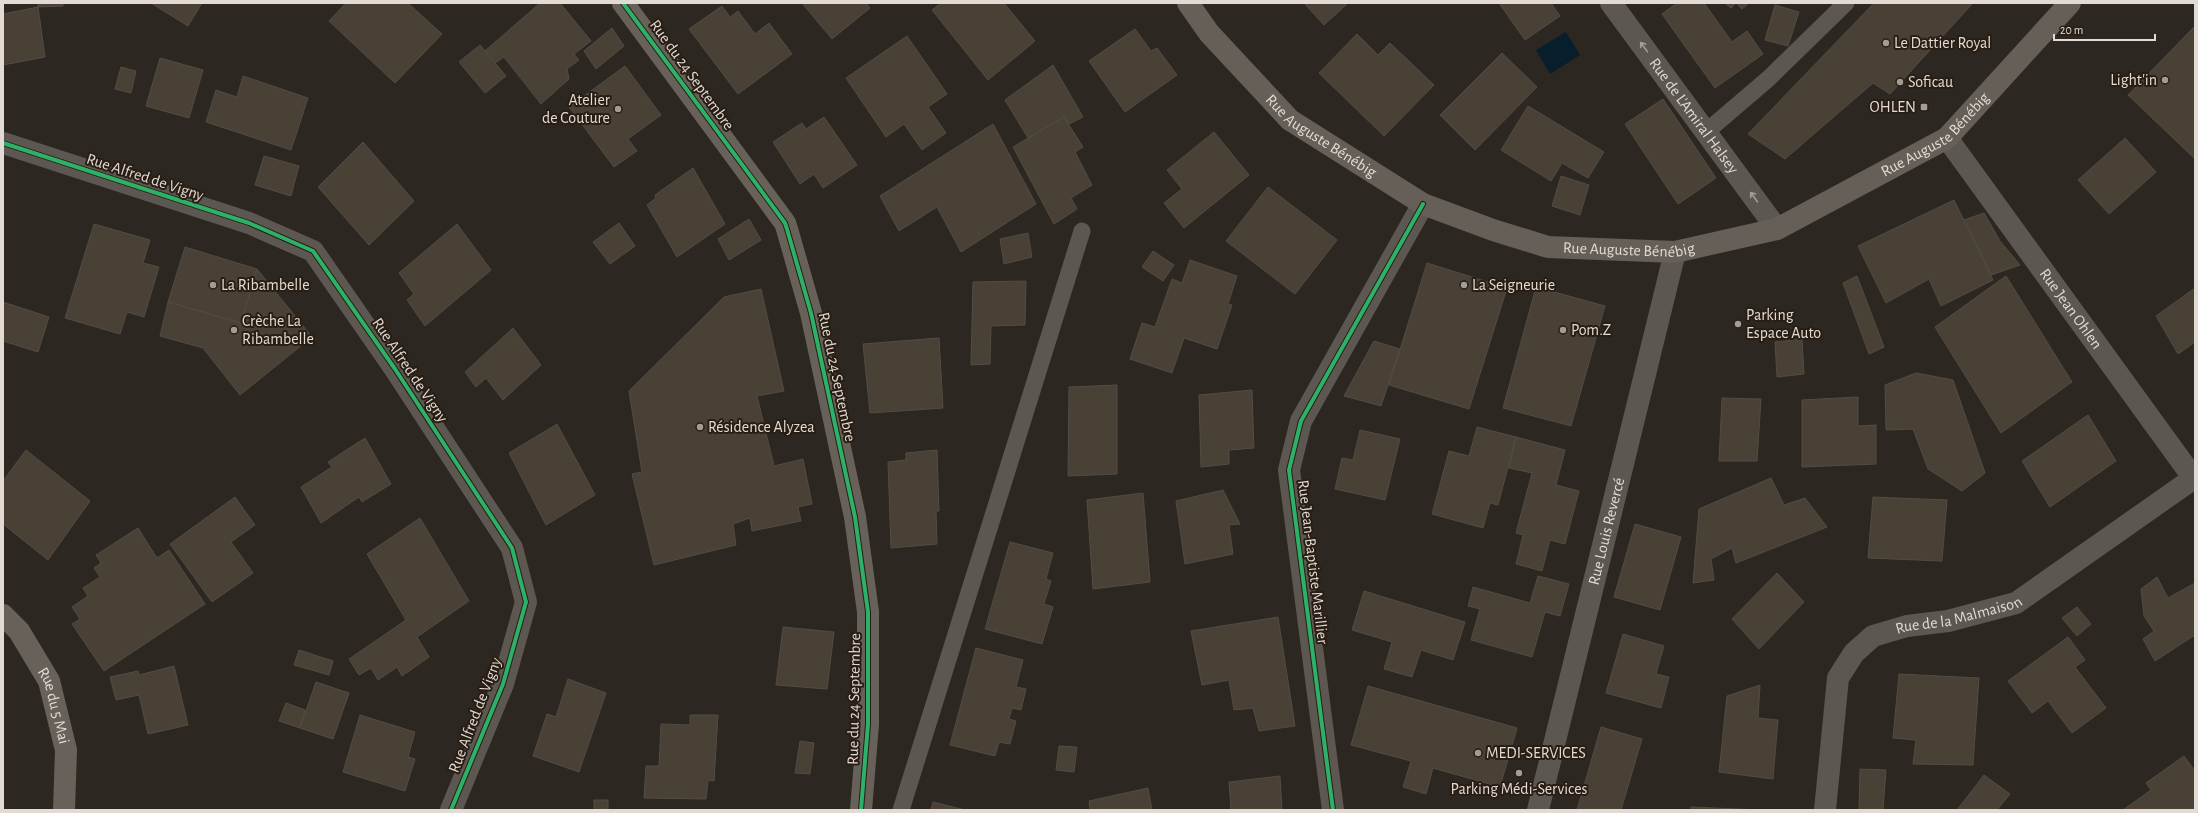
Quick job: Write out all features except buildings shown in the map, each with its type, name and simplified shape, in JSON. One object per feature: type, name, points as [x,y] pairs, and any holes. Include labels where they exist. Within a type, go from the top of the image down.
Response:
[{"type":"main road","name":"Rue Auguste Bénébig","points":[[1188,3],[1209,32],[1290,120],[1423,204],[1493,230],[1548,247],[1675,252],[1777,229],[1947,138],[2070,3]]},
{"type":"street","name":"Rue du 24 Septembre","points":[[624,3],[780,217],[787,229],[811,313],[855,517],[868,612],[868,724],[861,810]]},
{"type":"street","name":"Rue de L'Amiral Halsey","points":[[1611,3],[1777,229]]},
{"type":"street","name":"Rue Jean Ohlen","points":[[1947,138],[2194,479]]},
{"type":"street","name":"Rue Alfred de Vigny","points":[[3,143],[249,223],[313,251],[404,382],[512,548],[526,602],[503,684],[451,810]]},
{"type":"street","name":"Rue Jean-Baptiste Marillier","points":[[1333,810],[1290,470],[1301,421],[1423,204]]},
{"type":"street","name":"Rue Louis Revercé","points":[[1538,810],[1675,252]]},
{"type":"street","name":"Rue de la Malmaison","points":[[1826,810],[1838,678],[1854,653],[1873,636],[1907,626],[1948,621],[2016,603],[2194,479]]},
{"type":"street","name":"Rue du 5 Mai","points":[[3,615],[19,631],[49,681],[66,750],[64,810]]},
{"type":"lane","points":[[1706,132],[1768,79],[1846,3]]},
{"type":"lane","points":[[901,810],[1082,231]]},
{"type":"water","points":[[1566,32],[1580,55],[1550,74],[1536,50]]},
{"type":"cycle path","points":[[623,3],[785,223],[787,229],[811,313],[855,517],[868,612],[868,724],[861,810]]},
{"type":"cycle path","points":[[3,143],[249,223],[313,251],[395,369],[512,548],[526,602],[503,684],[451,810]]},
{"type":"cycle path","points":[[1333,810],[1289,470],[1301,421],[1423,204]]},
{"type":"place","name":"Le Dattier Royal","points":[[1886,43]]},
{"type":"place","name":"Light'in","points":[[2165,80]]},
{"type":"place","name":"Soficau","points":[[1900,82]]},
{"type":"place","name":"OHLEN","points":[[1924,107]]},
{"type":"place","name":"Atelier de Couture","points":[[618,109]]},
{"type":"place","name":"La Ribambelle","points":[[213,285]]},
{"type":"place","name":"La Seigneurie","points":[[1464,285]]},
{"type":"place","name":"Parking Espace Auto","points":[[1738,324]]},
{"type":"place","name":"Crèche La Ribambelle","points":[[234,330]]},
{"type":"place","name":"Pom.Z","points":[[1563,330]]},
{"type":"place","name":"Résidence Alyzea","points":[[700,427]]},
{"type":"place","name":"MEDI-SERVICES","points":[[1478,753]]},
{"type":"place","name":"Parking Médi-Services","points":[[1519,773]]}]
